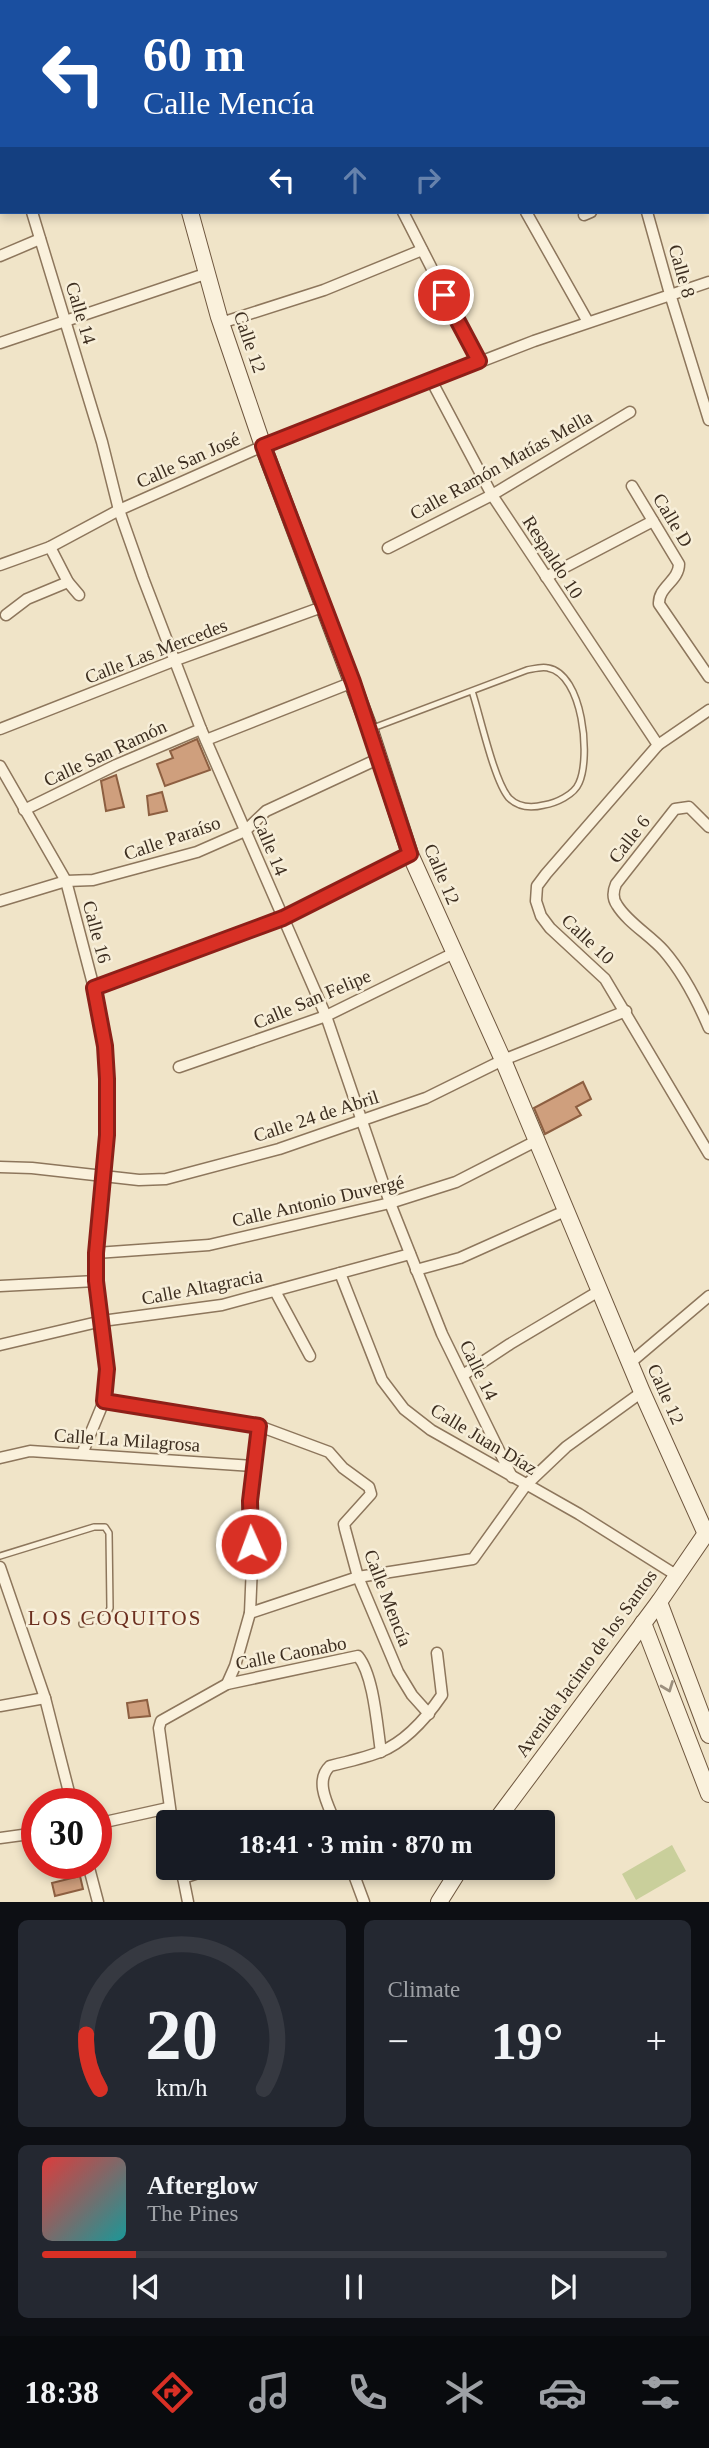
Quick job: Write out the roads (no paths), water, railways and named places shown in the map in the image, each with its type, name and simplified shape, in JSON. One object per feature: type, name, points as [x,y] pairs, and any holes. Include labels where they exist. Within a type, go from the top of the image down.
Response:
[{"type":"main road","name":"Calle 12","points":[[190,214],[205,274],[263,446],[353,682],[410,854],[503,1060],[642,1392],[707,1531]]},
{"type":"main road","name":"Avenida Jacinto de los Santos","points":[[504,1810],[659,1602],[707,1531]]},
{"type":"main road","points":[[659,1602],[709,1735]]},
{"type":"main road","points":[[643,1623],[709,1794]]},
{"type":"main road","points":[[441,1901],[453,1880]]},
{"type":"street","name":"Calle 14","points":[[33,214],[120,510],[201,729],[326,1016],[390,1203],[442,1334],[513,1477]]},
{"type":"street","points":[[404,214],[479,361]]},
{"type":"street","points":[[527,214],[588,322]]},
{"type":"street","name":"Calle 8","points":[[648,214],[709,419]]},
{"type":"street","points":[[0,256],[40,239]]},
{"type":"street","points":[[221,323],[324,290],[422,250]]},
{"type":"street","points":[[0,343],[205,274]]},
{"type":"street","name":"Calle San José","points":[[0,565],[50,547],[120,510],[263,446],[479,361],[709,282]]},
{"type":"street","name":"Respaldo 10","points":[[431,380],[492,495],[658,745]]},
{"type":"street","name":"Calle Ramón Matías Mella","points":[[388,548],[492,495],[630,412]]},
{"type":"street","name":"Calle D","points":[[632,486],[679,569],[660,594],[659,604],[709,677]]},
{"type":"street","points":[[545,577],[653,521]]},
{"type":"street","points":[[50,547],[68,582],[79,595]]},
{"type":"street","points":[[6,615],[27,599],[68,582]]},
{"type":"street","name":"Calle Las Mercedes","points":[[0,729],[176,660],[325,606]]},
{"type":"street","points":[[206,740],[353,682]]},
{"type":"street","name":"Calle 10","points":[[709,710],[658,745],[537,886],[536,901],[541,916],[550,928],[606,979],[709,1154]]},
{"type":"street","name":"Calle San Ramón","points":[[24,810],[116,765],[201,729]]},
{"type":"street","name":"Calle Paraíso","points":[[0,901],[66,881],[93,880],[197,852],[245,831],[266,811],[380,758]]},
{"type":"street","name":"Calle 16","points":[[0,766],[66,881],[94,988],[105,1046],[107,1135],[96,1253],[96,1281],[107,1369],[104,1401],[82,1454]]},
{"type":"street","name":"Calle 6","points":[[700,1007],[684,978],[664,951],[621,910],[613,891],[675,809],[689,807],[709,827]]},
{"type":"street","points":[[94,988],[283,918],[410,854]]},
{"type":"street","name":"Calle San Felipe","points":[[179,1067],[326,1016],[454,953]]},
{"type":"street","points":[[709,997],[700,1007],[709,1028]]},
{"type":"street","name":"Calle 24 de Abril","points":[[0,1167],[139,1180],[166,1179],[279,1149],[426,1098],[503,1060],[626,1011]]},
{"type":"street","name":"Calle Antonio Duvergé","points":[[96,1253],[209,1245],[390,1203],[456,1182],[536,1141]]},
{"type":"street","points":[[416,1270],[460,1258],[565,1211]]},
{"type":"street","name":"Calle Altagracia","points":[[0,1345],[102,1321],[222,1304],[410,1254]]},
{"type":"street","name":"Calle Juan Díaz","points":[[340,1273],[382,1380],[404,1409],[431,1430],[676,1575]]},
{"type":"street","points":[[0,1286],[96,1281]]},
{"type":"street","points":[[275,1291],[310,1356]]},
{"type":"street","points":[[463,1375],[599,1291]]},
{"type":"street","points":[[630,1363],[709,1296]]},
{"type":"street","points":[[250,1613],[358,1577],[473,1559],[526,1485],[566,1447],[642,1392]]},
{"type":"street","name":"Calle Mencía","points":[[104,1401],[259,1426],[329,1452],[343,1468],[371,1490],[371,1494],[345,1524],[358,1577],[398,1672],[412,1695],[429,1714]]},
{"type":"street","points":[[227,1684],[250,1613],[250,1501],[259,1426]]},
{"type":"street","name":"Calle La Milagrosa","points":[[0,1458],[30,1451],[253,1466]]},
{"type":"street","points":[[0,1567],[45,1698],[68,1788]]},
{"type":"street","points":[[330,1810],[322,1782],[330,1766],[382,1752],[399,1741],[429,1714],[442,1695],[437,1653]]},
{"type":"street","name":"Calle Caonabo","points":[[168,1808],[159,1728],[161,1721],[227,1684],[358,1656],[370,1690],[382,1752]]},
{"type":"street","points":[[0,1706],[45,1698]]},
{"type":"street","points":[[112,1820],[168,1808]]},
{"type":"street","points":[[0,1838],[21,1835]]},
{"type":"street","points":[[92,1879],[98,1902]]},
{"type":"street","points":[[183,1880],[188,1902]]},
{"type":"street","points":[[356,1880],[364,1902]]},
{"type":"lane","points":[[370,730],[472,691],[527,670],[548,667],[562,674],[578,702],[586,759],[579,786],[558,802],[535,807],[519,805],[508,797],[499,778],[472,691]]},
{"type":"lane","points":[[0,1556],[94,1527],[104,1527],[109,1533],[110,1608],[105,1618],[82,1624]]},
{"type":"district","name":"LOS COQUITOS","points":[[115,1618]]}]
